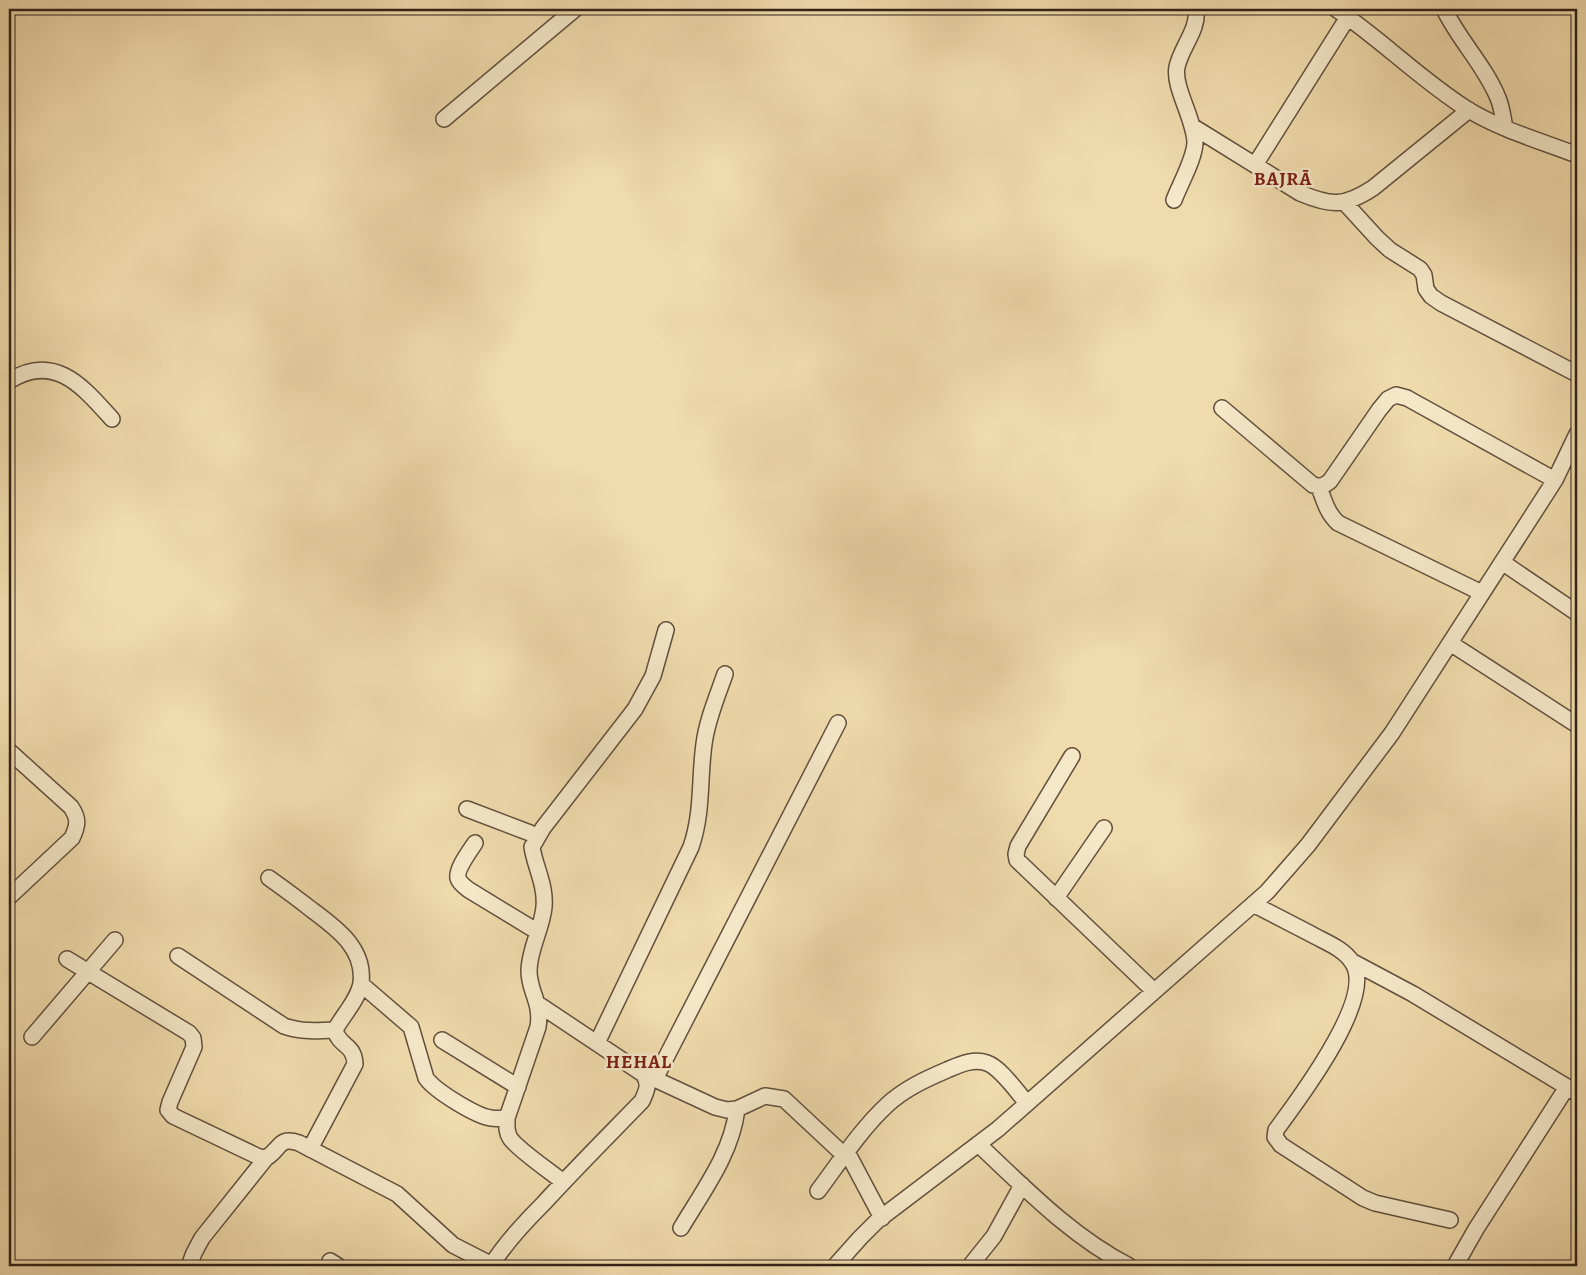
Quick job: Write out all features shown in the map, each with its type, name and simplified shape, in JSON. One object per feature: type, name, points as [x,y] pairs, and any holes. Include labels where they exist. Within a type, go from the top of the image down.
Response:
[{"type":"street","points":[[444,119],[575,9]]},
{"type":"street","points":[[1174,200],[1192,156],[1195,143],[1192,126],[1178,80],[1177,68],[1194,27],[1197,16],[1196,9]]},
{"type":"street","points":[[1444,9],[1450,22],[1493,87],[1499,100],[1505,128]]},
{"type":"street","points":[[1255,165],[1342,13],[1440,90],[1469,110],[1505,128],[1577,155]]},
{"type":"street","points":[[1192,126],[1300,193],[1330,203],[1345,203],[1356,199],[1373,188],[1469,110]]},
{"type":"street","points":[[1345,203],[1384,244],[1420,269],[1424,275],[1426,289],[1431,296],[1577,374]]},
{"type":"street","points":[[9,382],[31,372],[49,370],[60,373],[84,389],[112,419]]},
{"type":"street","points":[[1222,408],[1313,485],[1325,485],[1330,481],[1388,399],[1396,395],[1408,398],[1555,480]]},
{"type":"street","points":[[835,1266],[860,1238],[882,1218],[978,1144],[1027,1103],[1267,892],[1319,830],[1392,733],[1555,480],[1577,434]]},
{"type":"street","points":[[1319,486],[1331,516],[1338,523],[1482,593]]},
{"type":"street","points":[[1502,562],[1577,613]]},
{"type":"street","points":[[563,1182],[518,1146],[510,1138],[507,1128],[507,1118],[538,1028],[540,1016],[529,973],[545,896],[532,847],[536,838],[635,709],[653,676],[666,630]]},
{"type":"street","points":[[1450,642],[1577,725]]},
{"type":"street","points":[[597,1043],[691,847],[697,830],[700,819],[706,729],[725,674]]},
{"type":"street","points":[[189,1266],[202,1238],[266,1158],[284,1141],[290,1140],[397,1194],[453,1245],[491,1266],[502,1250],[563,1182],[642,1101],[648,1088],[647,1081],[649,1076],[838,723]]},
{"type":"street","points":[[9,751],[71,807],[78,817],[78,826],[72,838],[9,897]]},
{"type":"street","points":[[1072,756],[1018,846],[1017,860],[1154,991]]},
{"type":"street","points":[[467,809],[536,838]]},
{"type":"street","points":[[1056,898],[1104,828]]},
{"type":"street","points":[[475,844],[459,870],[457,877],[460,883],[538,932]]},
{"type":"street","points":[[269,878],[341,932],[357,955],[360,967],[361,984],[335,1030],[337,1037],[352,1050],[354,1064],[310,1149]]},
{"type":"street","points":[[1253,904],[1341,950],[1353,962],[1413,994],[1572,1090],[1476,1229],[1455,1266]]},
{"type":"street","points":[[32,1037],[115,940]]},
{"type":"street","points":[[178,956],[284,1026],[310,1032],[335,1030]]},
{"type":"street","points":[[67,959],[189,1033],[194,1038],[194,1047],[170,1102],[168,1110],[173,1116],[259,1157],[266,1158]]},
{"type":"street","points":[[1353,962],[1357,977],[1355,1000],[1345,1023],[1313,1078],[1276,1130],[1275,1138],[1281,1145],[1369,1201],[1450,1220]]},
{"type":"street","points":[[361,984],[411,1027],[426,1078],[431,1085],[483,1116],[507,1118]]},
{"type":"street","points":[[538,1004],[649,1076],[715,1107],[727,1110],[737,1109],[765,1096],[784,1099],[845,1154],[882,1218]]},
{"type":"street","points":[[442,1040],[518,1087]]},
{"type":"street","points":[[818,1191],[845,1154],[888,1104],[927,1079],[962,1064],[976,1060],[996,1068],[1027,1103]]},
{"type":"street","points":[[681,1228],[732,1136],[737,1109]]},
{"type":"street","points":[[978,1144],[1058,1219],[1079,1236],[1129,1266]]},
{"type":"street","points":[[970,1266],[994,1236],[1022,1185]]},
{"type":"district","name":"BAJRĀ","points":[[1283,179]]},
{"type":"district","name":"HEHAL","points":[[639,1062]]}]
